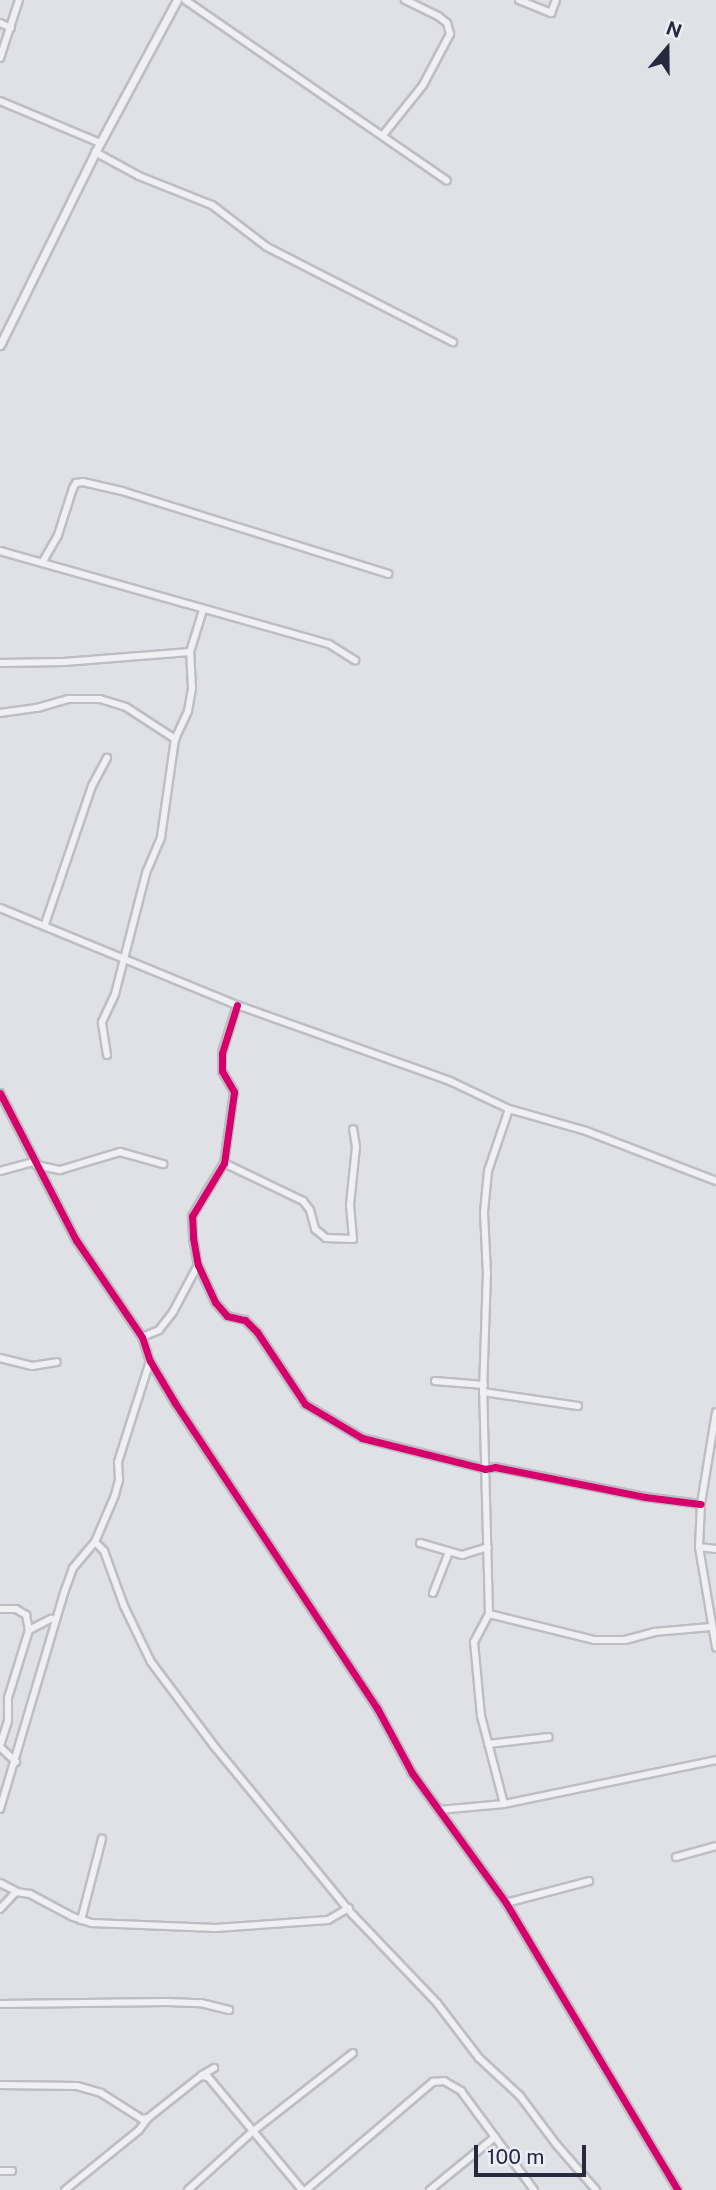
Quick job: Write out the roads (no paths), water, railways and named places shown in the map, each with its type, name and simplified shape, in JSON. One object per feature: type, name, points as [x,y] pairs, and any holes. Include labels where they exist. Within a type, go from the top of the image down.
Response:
[{"type":"street","points":[[0,58],[19,0]]},
{"type":"street","points":[[0,345],[95,152],[177,0]]},
{"type":"street","points":[[185,0],[447,181]]},
{"type":"street","points":[[383,135],[423,85],[450,34],[447,23],[438,16],[405,0]]},
{"type":"street","points":[[519,0],[551,13],[556,0]]},
{"type":"street","points":[[0,23],[11,28]]},
{"type":"street","points":[[0,101],[100,143]]},
{"type":"street","points":[[95,152],[139,176],[212,205],[267,247],[453,342]]},
{"type":"street","points":[[42,564],[58,535],[73,488],[76,483],[83,482],[122,491],[388,574]]},
{"type":"street","points":[[0,551],[329,644],[355,660]]},
{"type":"street","points":[[107,1055],[102,1022],[115,995],[146,873],[161,837],[175,739],[188,710],[192,688],[190,652],[203,610]]},
{"type":"street","points":[[0,663],[64,662],[190,652]]},
{"type":"street","points":[[0,713],[37,708],[69,699],[100,699],[126,707],[175,739]]},
{"type":"street","points":[[45,924],[92,786],[107,758]]},
{"type":"street","points":[[0,908],[45,924],[237,1005],[450,1081],[509,1109],[586,1131],[716,1181]]},
{"type":"street","points":[[237,1005],[222,1053],[222,1071],[234,1092],[224,1163],[192,1216],[198,1265],[215,1302],[227,1316],[245,1320],[257,1332],[305,1404],[362,1438],[485,1469],[495,1466],[645,1497],[701,1504]]},
{"type":"street","points":[[0,1093],[35,1164],[100,1277],[142,1337],[150,1361],[377,1708],[407,1764],[506,1903],[678,2190]]},
{"type":"street","points":[[504,1804],[488,1744],[476,1678],[474,1642],[489,1614],[483,1389],[487,1274],[484,1212],[488,1171],[509,1109]]},
{"type":"street","points":[[224,1163],[303,1201],[310,1210],[315,1229],[326,1238],[353,1239],[350,1206],[356,1147],[353,1129]]},
{"type":"street","points":[[0,1171],[35,1164],[60,1170],[120,1152],[163,1164]]},
{"type":"street","points":[[142,1337],[159,1330],[198,1265]]},
{"type":"street","points":[[0,1358],[32,1366],[57,1362]]},
{"type":"street","points":[[0,1809],[69,1579],[73,1568],[95,1542],[117,1487],[118,1462],[150,1361]]},
{"type":"street","points":[[435,1381],[578,1406]]},
{"type":"street","points":[[716,1412],[701,1504],[699,1547],[716,1648]]},
{"type":"street","points":[[95,1542],[104,1551],[124,1606],[151,1662],[214,1746],[348,1908],[437,2003],[480,2058],[520,2096],[555,2144],[596,2190]]},
{"type":"street","points":[[421,1543],[462,1555],[488,1547]]},
{"type":"street","points":[[699,1547],[716,1549]]},
{"type":"street","points":[[433,1593],[449,1552]]},
{"type":"street","points":[[0,1609],[16,1609],[26,1615],[29,1630],[8,1698],[8,1720],[0,1746],[16,1762]]},
{"type":"street","points":[[489,1614],[594,1640],[625,1640],[654,1632],[711,1627]]},
{"type":"street","points":[[29,1630],[51,1619]]},
{"type":"street","points":[[0,1696],[8,1698]]},
{"type":"street","points":[[488,1744],[549,1737]]},
{"type":"street","points":[[439,1810],[504,1804],[716,1760]]},
{"type":"street","points":[[81,1920],[102,1839]]},
{"type":"street","points":[[676,1857],[716,1846]]},
{"type":"street","points":[[506,1903],[589,1881]]},
{"type":"street","points":[[0,1883],[18,1892],[30,1894],[81,1920],[216,1928],[328,1920],[348,1908]]},
{"type":"street","points":[[0,1909],[8,1898],[18,1892]]},
{"type":"street","points":[[0,2004],[167,2001],[201,2003],[229,2010]]},
{"type":"street","points":[[188,2190],[252,2132],[353,2053]]},
{"type":"street","points":[[65,2190],[139,2130],[148,2118],[214,2068]]},
{"type":"street","points":[[201,2077],[208,2077],[215,2084],[252,2132],[304,2190],[433,2082],[444,2081],[461,2091],[534,2190]]},
{"type":"street","points":[[0,2085],[77,2086],[102,2093],[142,2119],[148,2118]]},
{"type":"street","points":[[430,2190],[495,2137]]},
{"type":"street","points":[[0,2171],[12,2171]]}]
